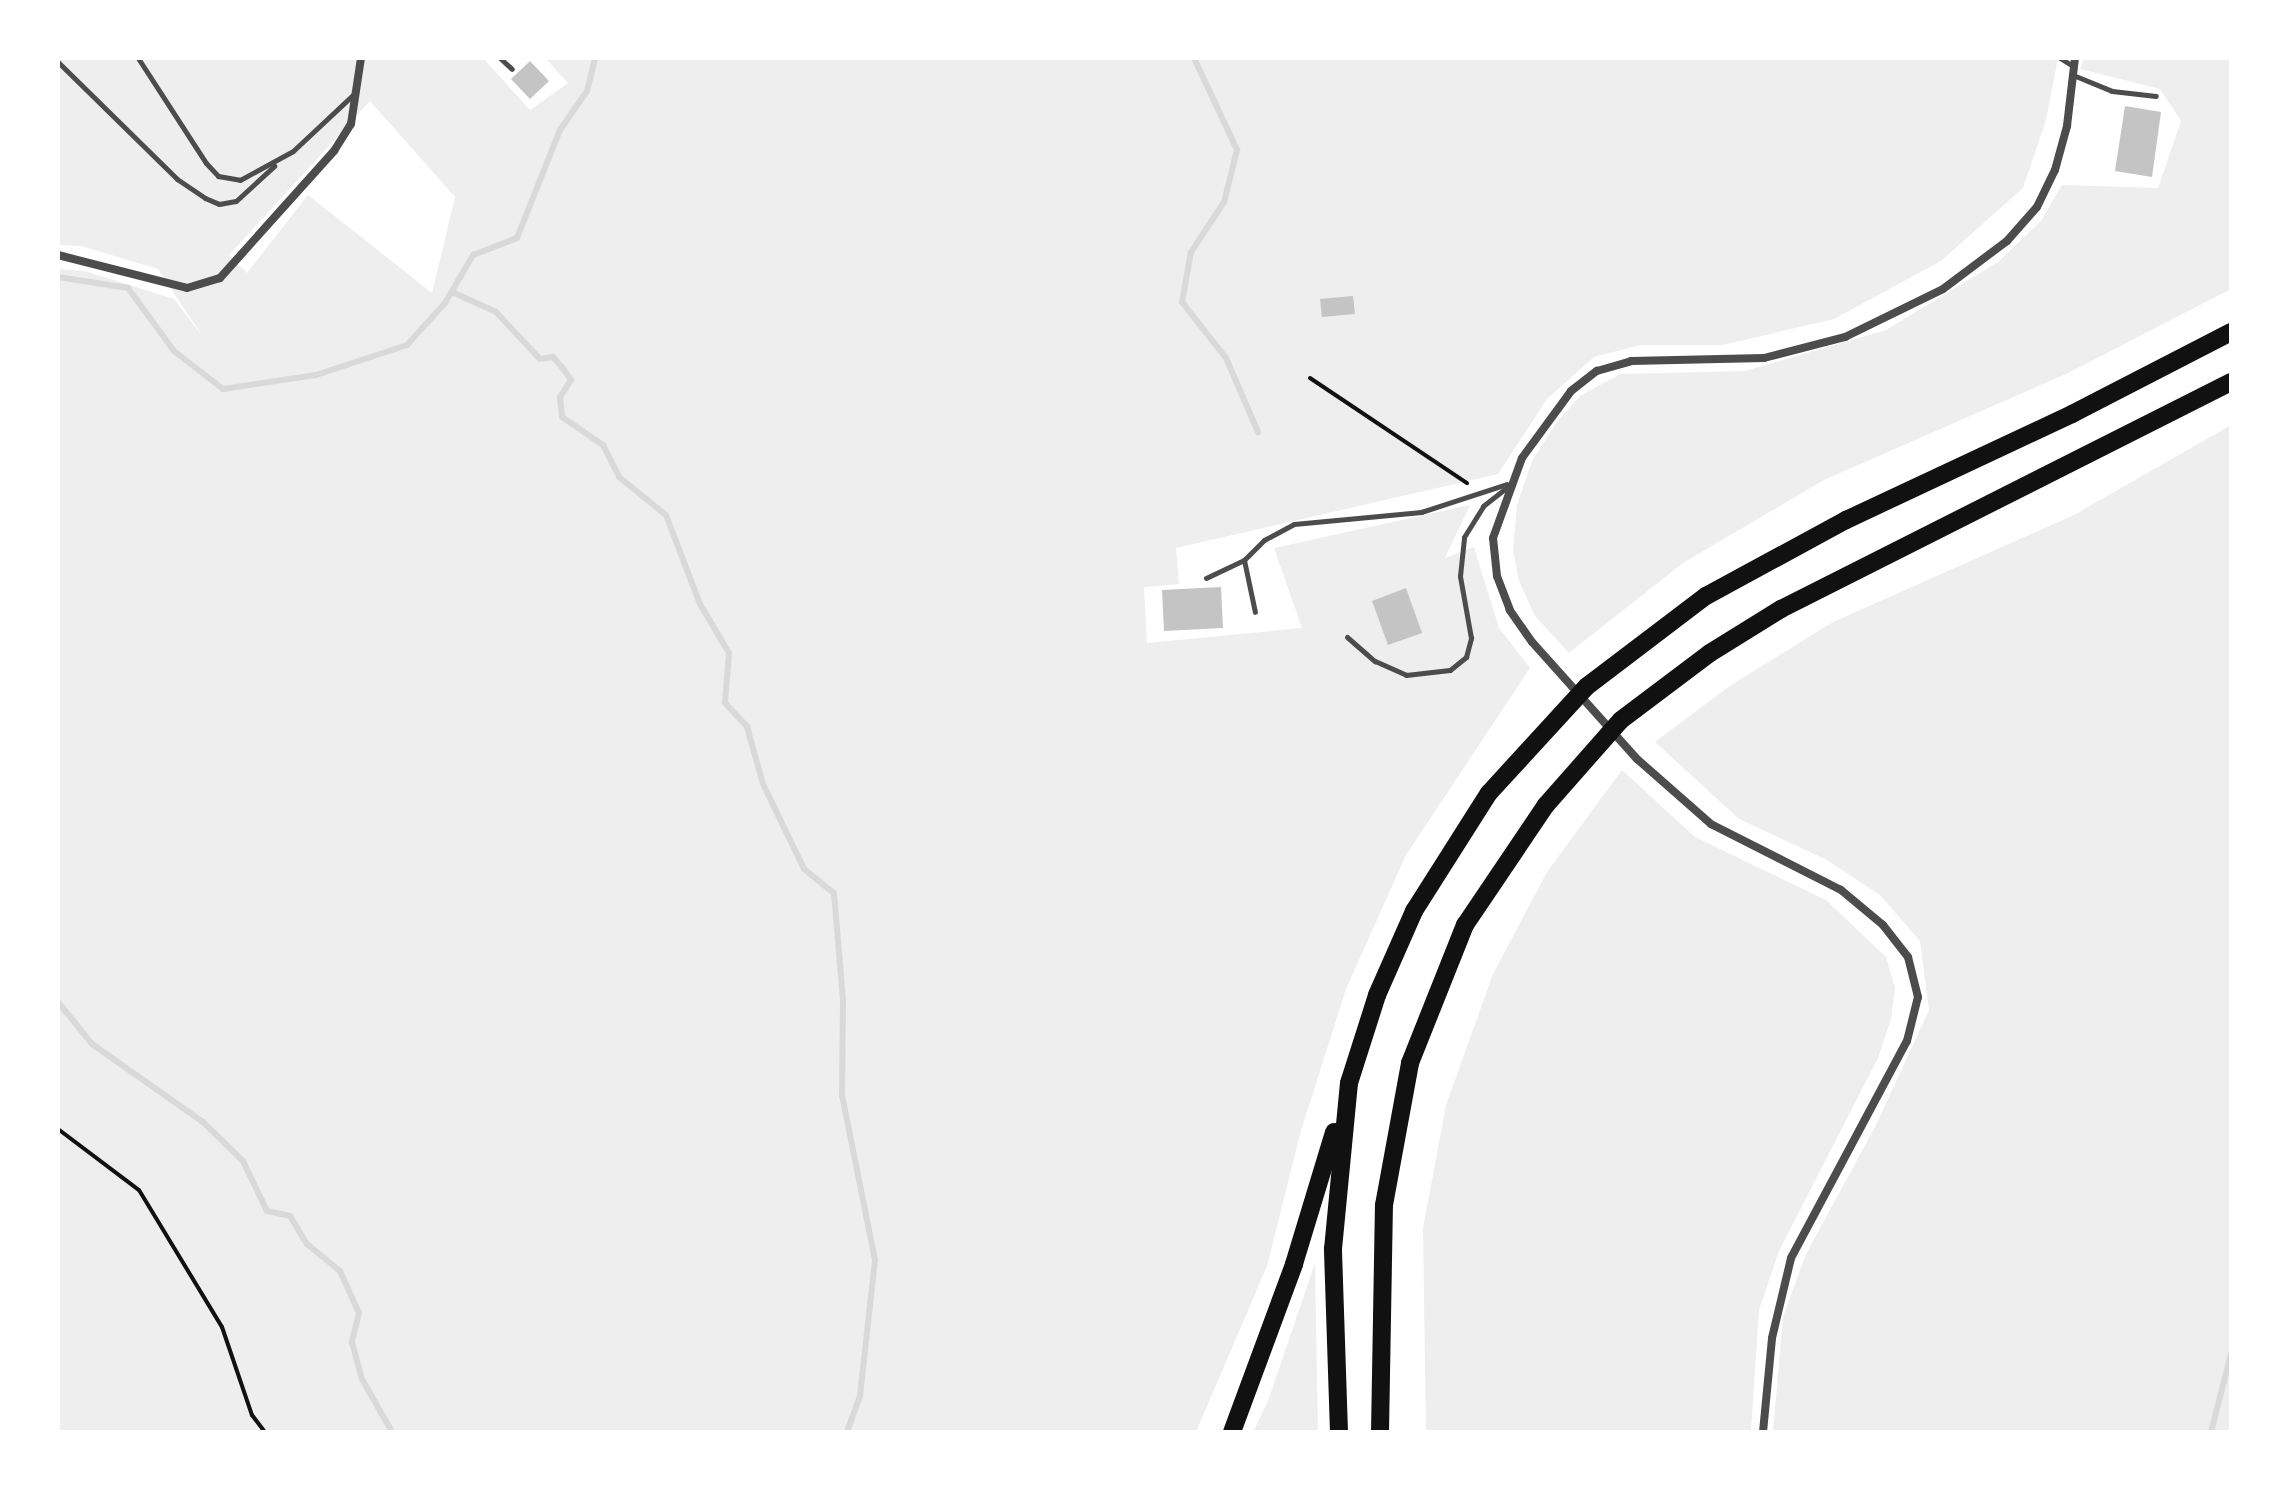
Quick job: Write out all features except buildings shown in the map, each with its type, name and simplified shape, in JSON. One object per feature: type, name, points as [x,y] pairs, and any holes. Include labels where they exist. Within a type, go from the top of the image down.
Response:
[{"type":"highway","points":[[1232,1432],[1294,1264],[1349,1083],[1394,953],[1461,832],[1519,756],[1613,663],[1660,626],[1758,565],[2231,332]]},
{"type":"highway","points":[[1380,1432],[1384,1205],[1410,1063],[1465,925],[1546,805],[1621,720],[1769,617],[2231,382]]},
{"type":"highway","points":[[1339,1432],[1333,1249],[1349,1083]]},
{"type":"highway","points":[[1381,1363],[1386,1432]]},
{"type":"street","points":[[58,255],[187,288],[220,278],[253,247],[334,151],[351,124],[361,58]]},
{"type":"street","points":[[1763,1432],[1772,1338],[1791,1258],[1907,1041],[1918,997],[1908,957],[1883,925],[1841,890],[1711,824],[1637,759],[1532,642],[1510,610],[1497,576],[1493,538],[1512,483],[1547,419],[1571,391],[1597,371],[1631,361],[1764,358],[1845,337],[1912,307],[1978,264],[2037,207],[2049,182],[2067,126],[2073,66]]},
{"type":"lane","points":[[138,58],[218,176],[240,180],[280,159]]},
{"type":"lane","points":[[500,58],[512,69]]},
{"type":"lane","points":[[2060,58],[2112,91],[2156,96]]},
{"type":"lane","points":[[58,62],[177,179],[219,204],[244,195],[358,88]]},
{"type":"lane","points":[[1206,578],[1244,560],[1264,540],[1294,524],[1421,512],[1512,483]]},
{"type":"lane","points":[[1347,637],[1375,661],[1406,675],[1450,670],[1466,657],[1471,638],[1460,576],[1464,537],[1483,506],[1512,483]]},
{"type":"lane","points":[[1244,560],[1255,612]]},
{"type":"path","points":[[1310,378],[1468,484],[1512,483]]},
{"type":"path","points":[[58,1129],[139,1190],[222,1327],[252,1415],[265,1432]]},
{"type":"shaded area","points":[[58,58],[483,58],[530,110],[568,83],[545,58],[2058,58],[2046,120],[2023,188],[1941,261],[1834,319],[1723,345],[1641,345],[1594,357],[1547,399],[1498,474],[1176,548],[1179,584],[1144,587],[1147,643],[1302,628],[1274,548],[1470,505],[1445,558],[1474,547],[1499,628],[1530,668],[1406,855],[1346,989],[1300,1134],[1267,1266],[1196,1432],[58,1432],[58,269],[85,271],[174,299],[203,337],[158,269],[81,246],[58,245]],"holes":[[[370,101],[455,197],[432,293],[308,195],[247,273],[229,255]]]},
{"type":"shaded area","points":[[2084,58],[2231,58],[2231,289],[2068,373],[1824,480],[1683,563],[1569,653],[1535,616],[1519,581],[1513,550],[1517,505],[1532,461],[1556,423],[1580,396],[1620,374],[1745,371],[1886,330],[1998,262],[2041,221],[2062,185],[2158,188],[2181,121],[2160,89],[2080,69]]},
{"type":"shaded area","points":[[2231,425],[2231,1432],[1773,1432],[1783,1317],[1806,1254],[1876,1125],[1929,1010],[1920,941],[1880,895],[1827,860],[1739,819],[1655,742],[1731,685],[1833,622],[2074,515]]},
{"type":"shaded area","points":[[1622,770],[1695,837],[1826,900],[1886,957],[1895,988],[1891,1019],[1878,1058],[1779,1251],[1759,1310],[1751,1432],[1426,1432],[1423,1228],[1446,1105],[1493,974],[1547,872]]},
{"type":"shaded area","points":[[1315,1263],[1318,1432],[1253,1432],[1268,1401]]},
{"type":"waterway","points":[[58,277],[128,288],[174,351],[223,389],[316,375],[407,345],[445,303],[473,255],[517,238],[560,130],[587,91],[595,58]]},
{"type":"waterway","points":[[1194,58],[1237,150],[1224,202],[1191,252],[1182,302],[1226,358],[1258,432]]},
{"type":"waterway","points":[[452,292],[496,312],[540,359],[553,357],[571,380],[560,397],[562,417],[603,445],[619,477],[666,515],[700,604],[729,653],[725,703],[747,727],[763,784],[804,869],[834,893],[843,1001],[842,1095],[875,1260],[860,1396],[847,1432]]},
{"type":"waterway","points":[[58,1002],[92,1044],[203,1122],[243,1161],[267,1211],[290,1216],[307,1244],[340,1271],[359,1313],[352,1342],[362,1379],[392,1432]]},
{"type":"waterway","points":[[2211,1432],[2231,1354]]}]
